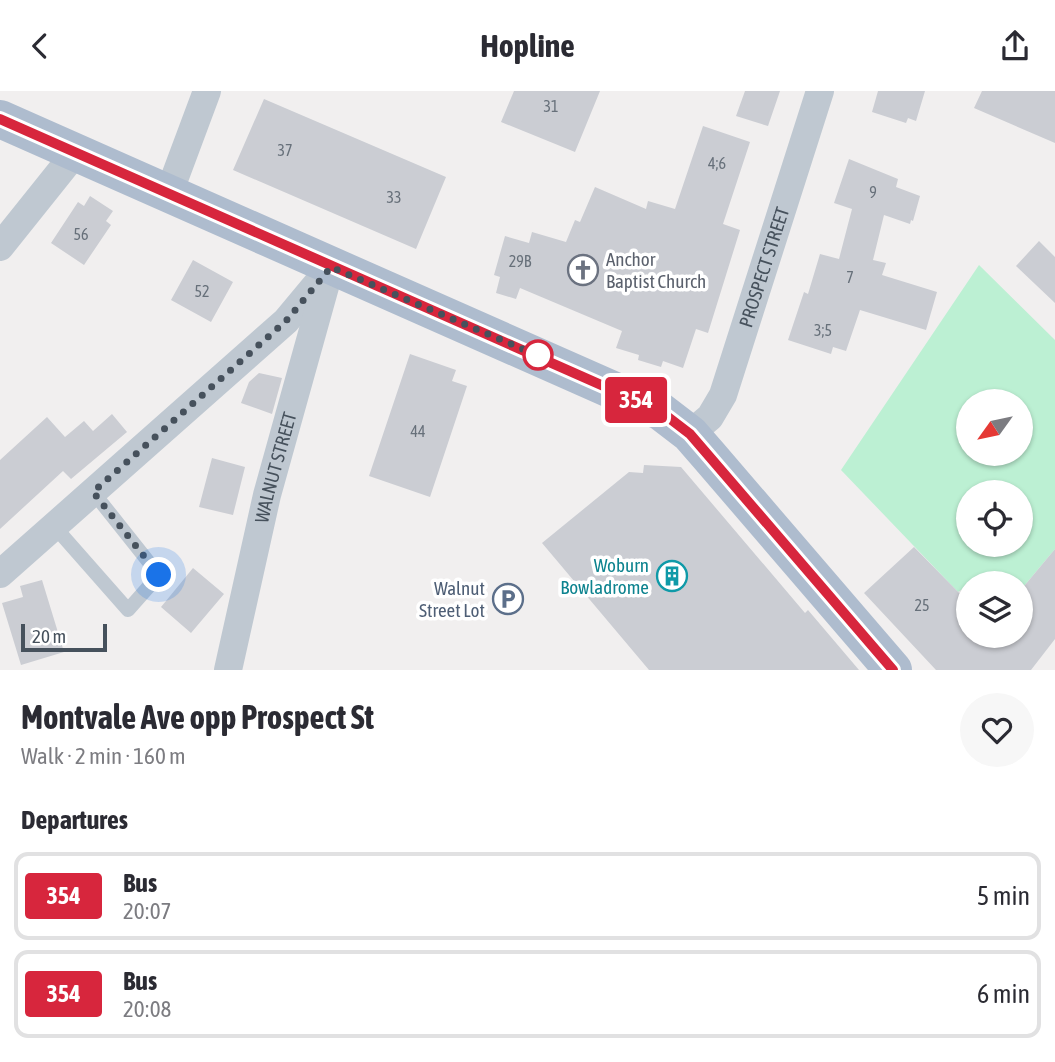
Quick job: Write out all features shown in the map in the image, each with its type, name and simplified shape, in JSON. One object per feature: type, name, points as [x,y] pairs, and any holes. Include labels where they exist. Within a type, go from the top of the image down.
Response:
[{"type":"main road","points":[[0,118],[660,411],[690,434],[893,670]]},
{"type":"street","points":[[169,193],[207,91]]},
{"type":"street","name":"PROSPECT STREET","points":[[690,434],[710,417],[723,395],[820,91]]},
{"type":"street","points":[[0,247],[76,152]]},
{"type":"street","points":[[0,575],[286,321],[331,267]]},
{"type":"street","name":"WALNUT STREET","points":[[228,670],[267,495],[331,267]]},
{"type":"lane","points":[[54,527],[128,610],[159,575],[93,492]]},
{"type":"green space","points":[[979,265],[1055,340],[1055,549],[1033,575],[1033,571],[956,571],[956,590],[841,470]]},
{"type":"building","points":[[514,91],[600,91],[575,152],[501,122]]},
{"type":"building","points":[[745,91],[780,91],[768,126],[736,116]]},
{"type":"building","points":[[878,91],[925,91],[916,121],[908,118],[906,123],[872,112]]},
{"type":"building","points":[[982,91],[1055,91],[1055,143],[974,108]]},
{"type":"building","points":[[264,99],[446,177],[416,249],[233,170]]},
{"type":"building","points":[[703,126],[750,142],[723,224],[740,230],[708,333],[696,329],[683,368],[663,361],[661,367],[638,360],[639,355],[616,348],[622,331],[520,288],[516,299],[496,293],[500,277],[494,275],[505,236],[529,243],[532,232],[566,242],[575,220],[580,222],[595,187],[646,209],[648,201],[675,209]]},
{"type":"building","points":[[849,159],[898,179],[896,187],[920,196],[910,224],[884,215],[873,260],[886,263],[882,275],[937,292],[926,330],[860,310],[846,351],[833,347],[831,354],[788,340],[804,292],[808,294],[820,254],[839,259],[852,209],[834,203]]},
{"type":"building","points":[[90,196],[113,211],[106,221],[111,225],[84,265],[51,243],[78,202],[84,206]]},
{"type":"building","points":[[1039,241],[1055,257],[1055,303],[1016,266]]},
{"type":"building","points":[[193,260],[233,282],[211,322],[171,300]]},
{"type":"building","points":[[410,354],[456,370],[452,381],[467,386],[430,497],[369,476]]},
{"type":"building","points":[[259,373],[282,378],[272,414],[241,403],[249,382]]},
{"type":"building","points":[[112,414],[127,432],[71,479],[63,471],[0,529],[0,460],[47,417],[65,437],[84,421],[93,431]]},
{"type":"building","points":[[212,458],[245,467],[233,515],[199,507]]},
{"type":"building","name":"Woburn Bowladrome","points":[[644,465],[681,467],[805,613],[808,610],[859,670],[649,670],[542,543],[629,472],[643,473]]},
{"type":"building","points":[[914,547],[956,590],[956,648],[1033,648],[1033,575],[1055,549],[1055,639],[1031,670],[936,670],[864,593]]},
{"type":"building","points":[[193,568],[224,594],[191,633],[161,607]]},
{"type":"building","points":[[42,580],[64,652],[21,665],[2,603],[23,597],[20,586]]},
{"type":"bus line","name":"354","points":[[0,119],[660,411],[690,434],[893,670]]},
{"type":"place","name":"Anchor Baptist Church","points":[[583,270]]},
{"type":"place","name":"Woburn Bowladrome","points":[[672,576]]},
{"type":"place","name":"Walnut Street Lot","points":[[508,599]]},
{"type":"route","points":[[159,575],[93,492],[286,321],[331,267],[546,359],[538,355]]}]
